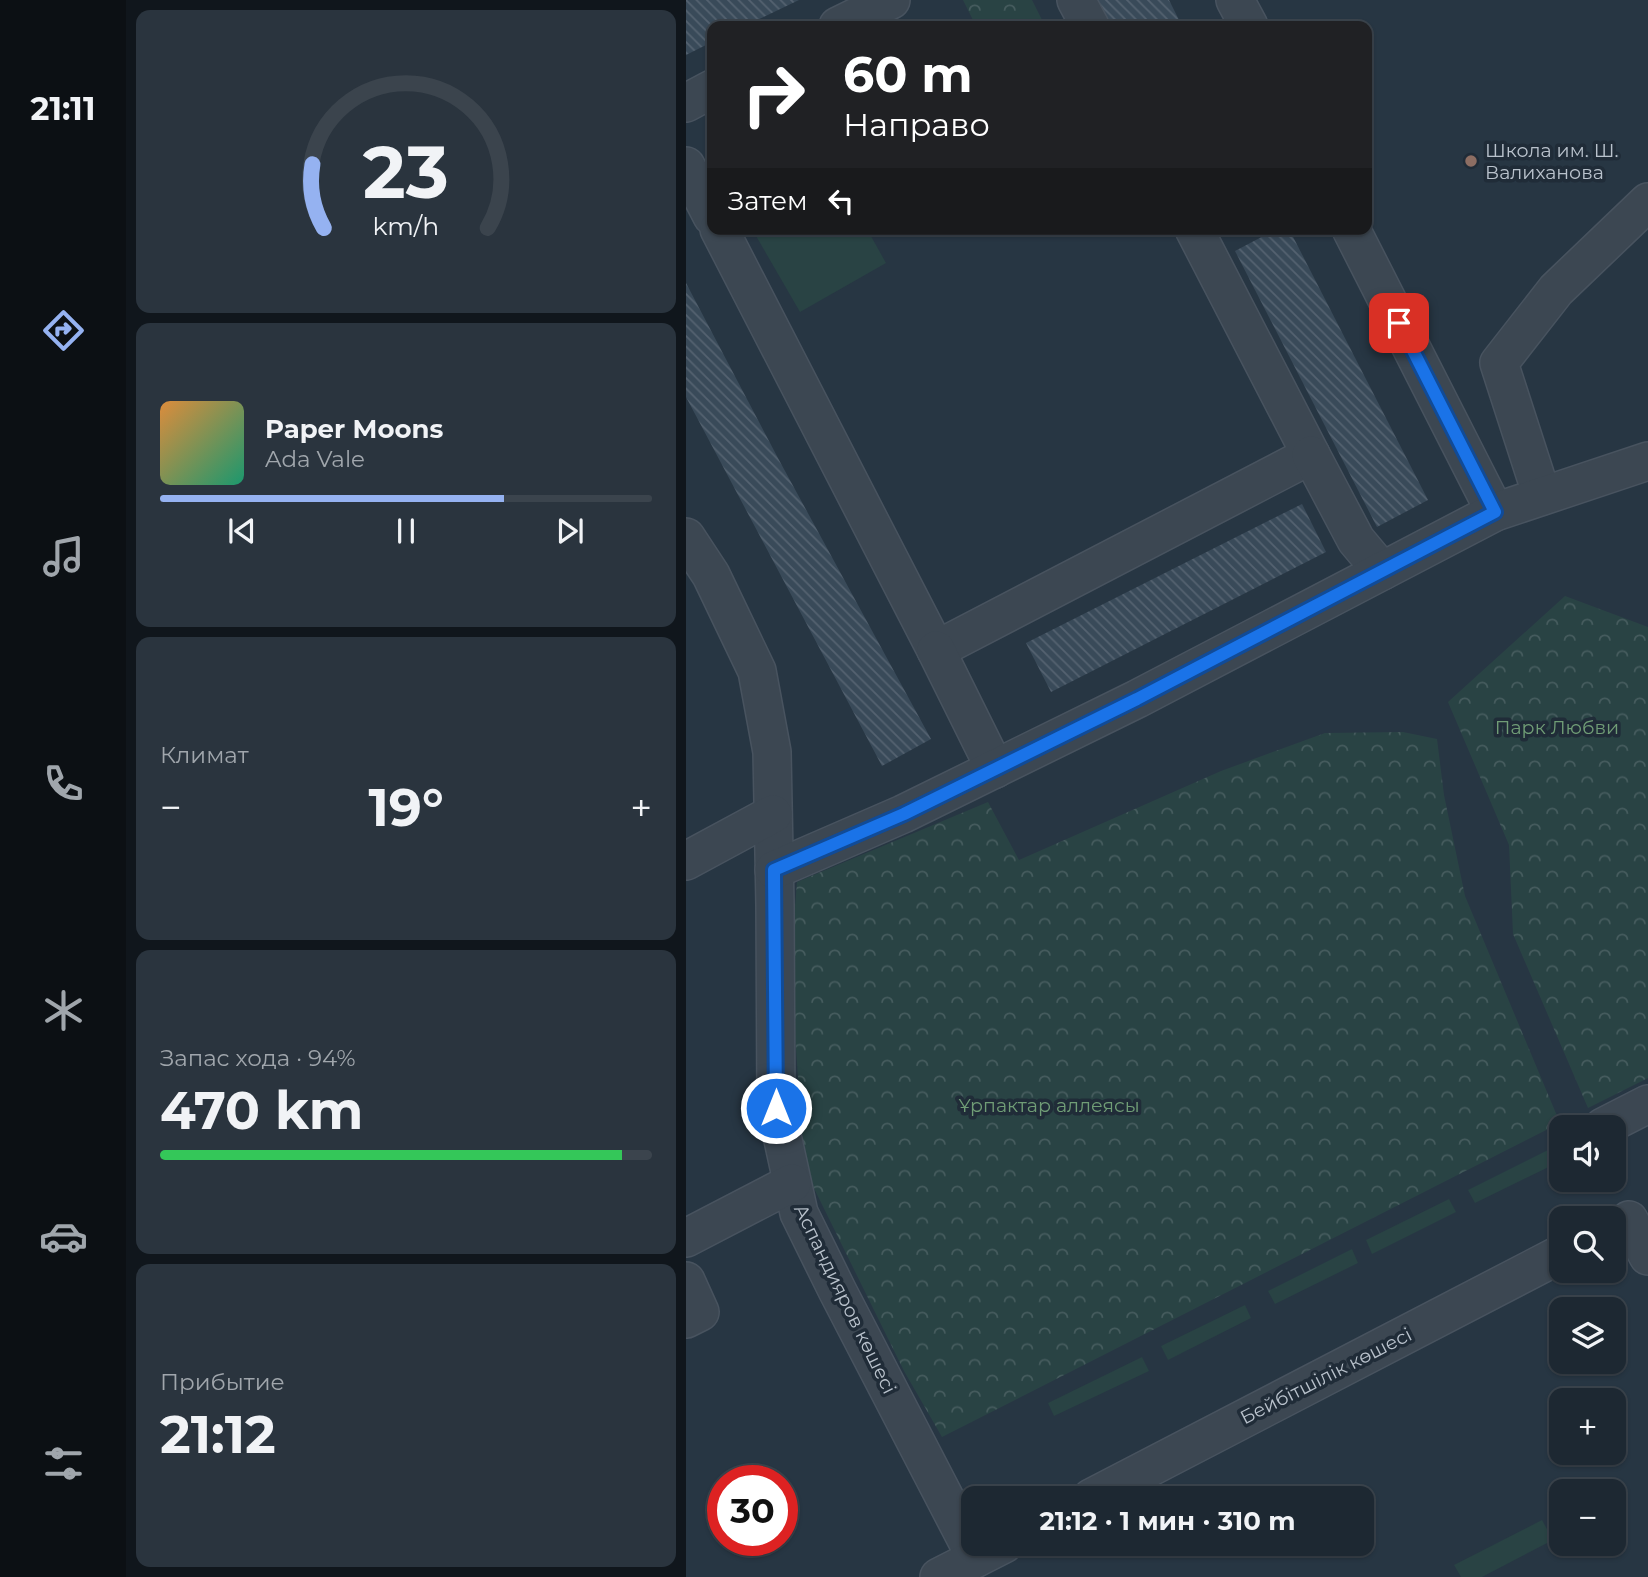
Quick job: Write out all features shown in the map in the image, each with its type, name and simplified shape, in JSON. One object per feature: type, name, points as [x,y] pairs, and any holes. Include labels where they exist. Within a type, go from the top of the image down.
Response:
[{"type":"street","points":[[848,21],[891,0]]},
{"type":"street","points":[[1076,0],[1087,21]]},
{"type":"street","points":[[1235,0],[1246,21]]},
{"type":"street","points":[[686,103],[707,92]]},
{"type":"street","points":[[686,166],[707,206]]},
{"type":"street","points":[[1542,496],[1499,363],[1556,290],[1648,202]]},
{"type":"street","points":[[722,235],[995,769]]},
{"type":"street","points":[[1197,235],[1356,540],[1382,570]]},
{"type":"street","points":[[1355,235],[1495,512]]},
{"type":"street","points":[[936,649],[1311,455]]},
{"type":"street","points":[[774,870],[904,814],[1137,699],[1495,512],[1648,461]]},
{"type":"street","name":"Аспандияров көшесі","points":[[686,537],[710,575],[757,671],[772,752],[776,1108],[799,1213],[849,1314],[961,1502]]},
{"type":"street","points":[[686,861],[773,814]]},
{"type":"street","points":[[1626,1115],[1648,1104]]},
{"type":"street","points":[[686,1238],[792,1183]]},
{"type":"street","points":[[1630,1219],[1648,1256]]},
{"type":"street","name":"Бейбітшілік көшесі","points":[[1114,1486],[1549,1260]]},
{"type":"street","points":[[686,1281],[699,1312],[686,1319]]},
{"type":"street","points":[[939,1577],[980,1556]]},
{"type":"green space","points":[[963,0],[1032,0],[1042,21],[974,21]]},
{"type":"green space","points":[[755,235],[870,235],[886,263],[800,312]]},
{"type":"green space","name":"Парк Любви","points":[[1565,596],[1648,627],[1648,1078],[1588,1108],[1513,934],[1509,845],[1448,702]]},
{"type":"green space","name":"Ұрпактар аллеясы","points":[[1403,732],[1437,739],[1444,795],[1465,896],[1557,1115],[1549,1115],[1549,1129],[942,1437],[904,1371],[805,1170],[790,969],[797,882],[988,802],[1019,860],[1221,771],[1325,733]]},
{"type":"green space","points":[[1549,1150],[1549,1167],[1475,1203],[1468,1190]]},
{"type":"green space","points":[[1449,1199],[1456,1212],[1372,1254],[1366,1240]]},
{"type":"green space","points":[[1352,1249],[1358,1263],[1275,1304],[1268,1291]]},
{"type":"green space","points":[[1245,1305],[1251,1318],[1168,1360],[1161,1346]]},
{"type":"green space","points":[[1142,1357],[1149,1371],[1054,1416],[1048,1403]]},
{"type":"green space","points":[[1542,1520],[1549,1533],[1549,1542],[1482,1577],[1461,1577],[1454,1565]]},
{"type":"building","points":[[686,0],[799,0],[755,21],[707,21],[707,44],[686,55]]},
{"type":"building","points":[[1097,0],[1169,0],[1180,21],[1108,21]]},
{"type":"building","points":[[1266,235],[1292,235],[1428,500],[1377,527],[1235,251]]},
{"type":"building","points":[[686,283],[931,739],[882,766],[686,397]]},
{"type":"building","points":[[1302,504],[1326,552],[1051,692],[1026,643]]},
{"type":"place","name":"Школа им. Ш. Валиханова","points":[[1471,161]]},
{"type":"route","points":[[776,1108],[774,870],[904,814],[1137,699],[1495,512],[1399,323]]}]
